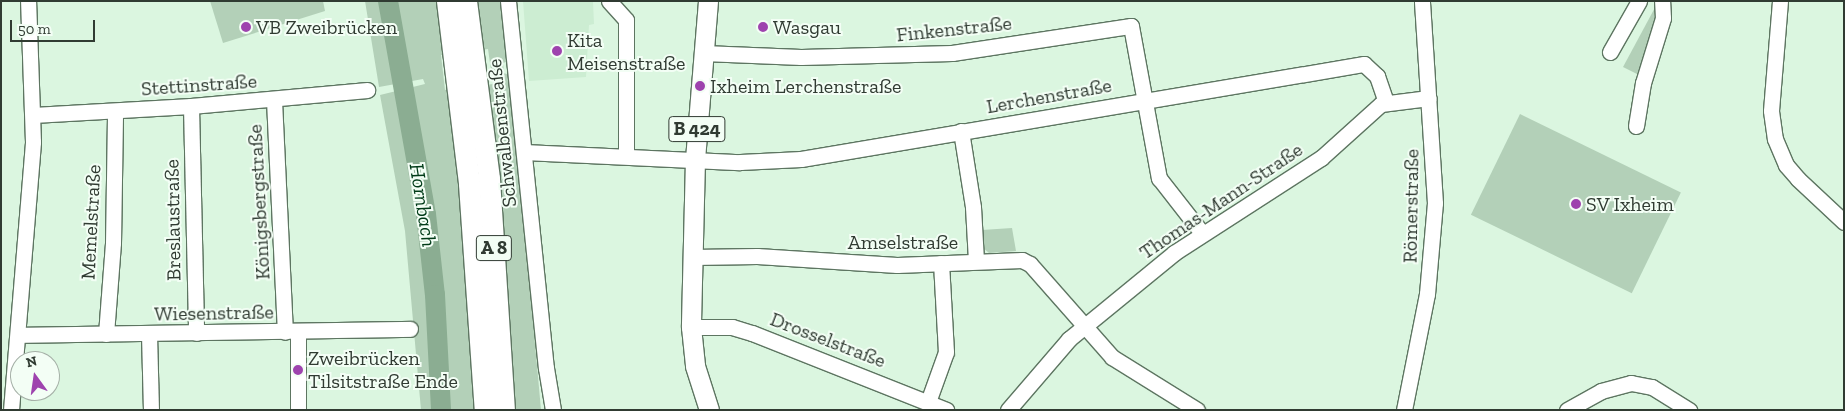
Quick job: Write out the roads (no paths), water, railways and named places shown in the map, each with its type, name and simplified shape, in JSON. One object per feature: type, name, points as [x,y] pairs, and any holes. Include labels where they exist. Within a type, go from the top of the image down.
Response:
[{"type":"highway","name":"A 8","points":[[447,1],[465,52]]},
{"type":"highway","name":"A 8","points":[[466,1],[465,52],[498,299],[504,410]]},
{"type":"highway","name":"A 8","points":[[469,87],[485,410]]},
{"type":"main road","name":"B 424","points":[[708,1],[695,159],[691,327],[695,366],[709,410]]},
{"type":"street","points":[[11,410],[33,115],[28,1]]},
{"type":"street","name":"Schwalbenstraße","points":[[508,1],[546,368],[553,410]]},
{"type":"street","name":"Römerstraße","points":[[1404,410],[1427,294],[1434,232],[1434,171],[1422,1]]},
{"type":"street","points":[[1610,52],[1639,1]]},
{"type":"street","points":[[1636,126],[1643,83],[1663,18],[1662,1]]},
{"type":"street","points":[[1780,1],[1771,111],[1775,139],[1786,165],[1798,179],[1842,216]]},
{"type":"street","points":[[613,4],[626,20],[626,155]]},
{"type":"street","name":"Finkenstraße","points":[[703,53],[818,57],[952,53],[1126,25],[1131,26],[1135,35],[1146,100]]},
{"type":"street","name":"Lerchenstraße","points":[[524,152],[768,162],[801,159],[1364,64],[1377,76],[1386,102]]},
{"type":"street","name":"Stettinstraße","points":[[33,115],[115,112],[274,100],[367,90]]},
{"type":"street","points":[[1386,102],[1429,98]]},
{"type":"street","name":"Königsbergstraße","points":[[274,100],[298,410]]},
{"type":"street","points":[[1146,100],[1160,178],[1202,233]]},
{"type":"street","name":"Thomas-Mann-Straße","points":[[1008,410],[1052,356],[1083,327],[1202,233],[1322,158],[1342,143],[1375,108],[1386,102]]},
{"type":"street","name":"Breslaustraße","points":[[191,106],[196,333]]},
{"type":"street","name":"Memelstraße","points":[[106,334],[112,262],[115,112]]},
{"type":"street","points":[[961,131],[973,207],[976,260]]},
{"type":"street","name":"Amselstraße","points":[[692,257],[942,263],[1011,258],[1030,264],[1083,327],[1112,357],[1196,410]]},
{"type":"street","points":[[928,402],[946,352],[942,263]]},
{"type":"street","name":"Drosselstraße","points":[[691,327],[732,327],[752,333],[946,410]]},
{"type":"street","name":"Wiesenstraße","points":[[18,335],[410,329]]},
{"type":"street","points":[[149,334],[150,410]]},
{"type":"street","points":[[1567,410],[1601,391],[1631,383],[1652,387],[1689,410]]},
{"type":"waterway","name":"Hornbach","points":[[388,1],[426,214],[435,295],[441,410]]},
{"type":"place","name":"VB Zweibrücken","points":[[246,27]]},
{"type":"place","name":"Wasgau","points":[[763,27]]},
{"type":"place","name":"Kita Meisenstraße","points":[[557,51]]},
{"type":"place","name":"Ixheim Lerchenstraße","points":[[700,86]]},
{"type":"place","name":"SV Ixheim","points":[[1576,204]]},
{"type":"place","name":"Zweibrücken Tilsitstraße Ende","points":[[298,370]]}]
